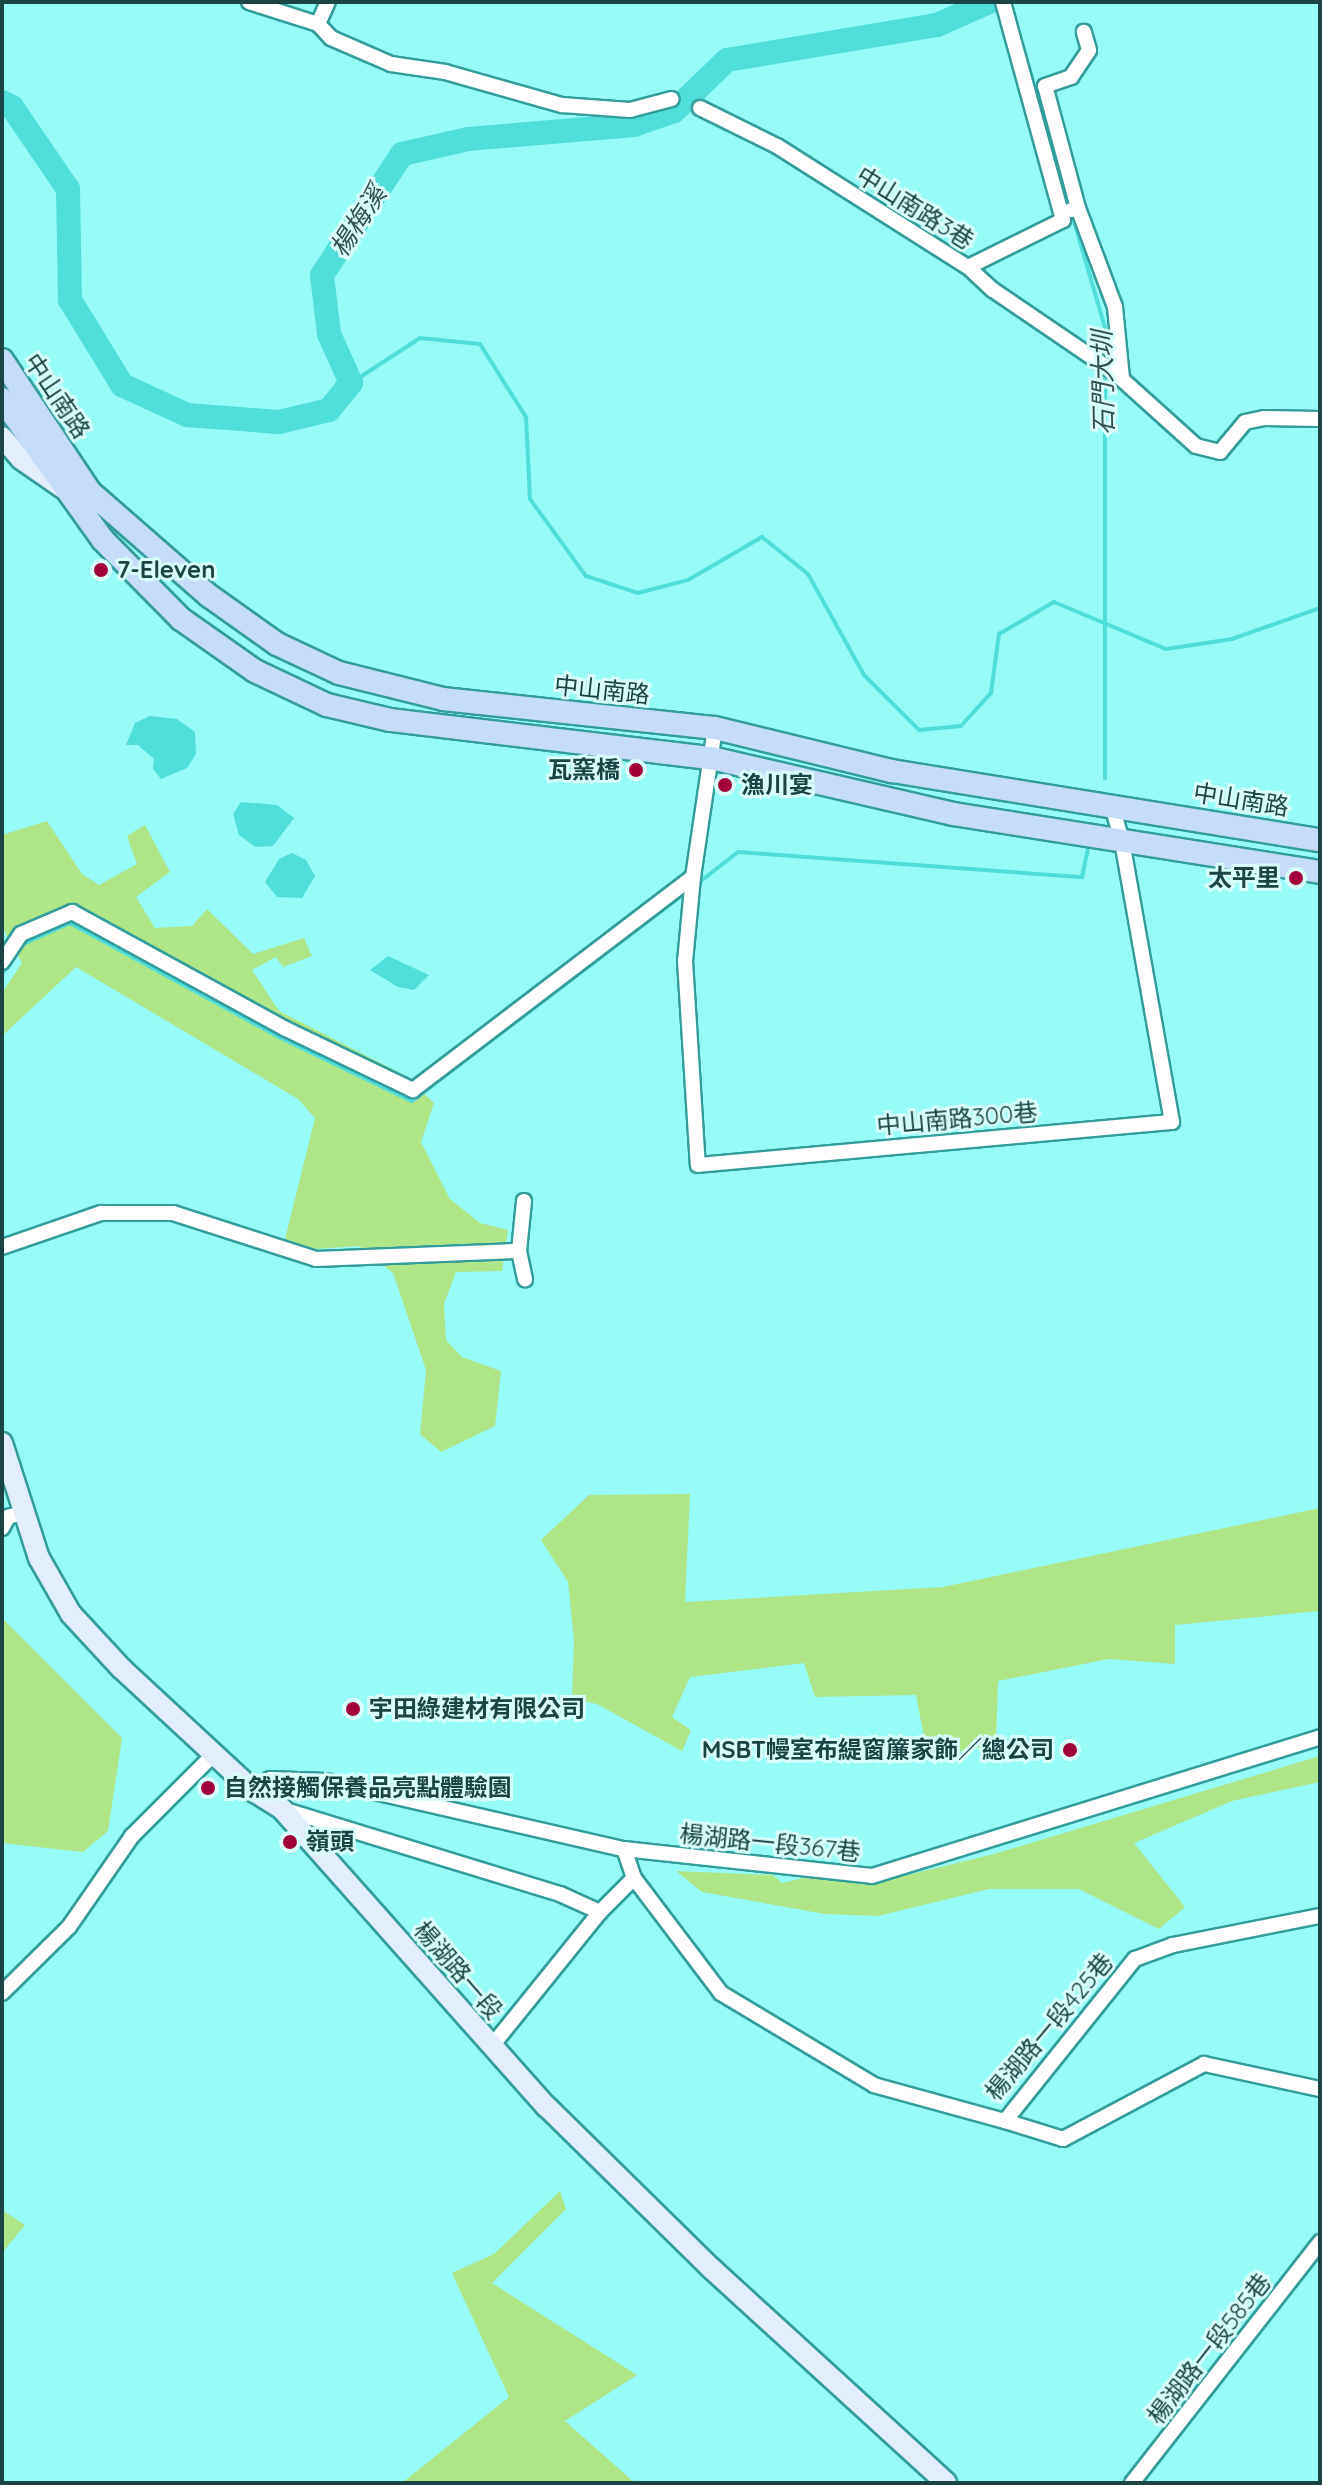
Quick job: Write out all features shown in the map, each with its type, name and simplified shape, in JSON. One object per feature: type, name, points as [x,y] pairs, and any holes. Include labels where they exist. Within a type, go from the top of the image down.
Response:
[{"type":"main road","name":"中山南路","points":[[2,360],[90,492],[220,603],[277,644],[339,673],[443,699],[715,728],[892,771],[1320,840]]},
{"type":"main road","name":"中山南路","points":[[2,399],[63,489],[103,540],[181,619],[255,671],[327,705],[390,720],[711,758],[954,814],[1320,872]]},
{"type":"street","points":[[249,2],[318,24],[331,38],[391,64],[445,72],[562,105],[630,110],[672,99]]},
{"type":"street","points":[[318,24],[328,2]]},
{"type":"street","points":[[968,267],[1063,220],[1003,2]]},
{"type":"street","points":[[1084,32],[1089,50],[1071,77],[1045,86],[1078,208],[1115,307],[1118,376],[1211,454],[1220,452],[1245,422],[1287,416],[1320,419]]},
{"type":"street","name":"中山南路3巷","points":[[700,108],[777,146],[968,267],[1118,376]]},
{"type":"street","points":[[1062,213],[1078,208]]},
{"type":"street","points":[[2,437],[21,459],[63,489],[90,492]]},
{"type":"street","points":[[2,962],[21,934],[72,912],[286,1029],[413,1090],[693,884],[715,728]]},
{"type":"street","name":"中山南路300巷","points":[[693,884],[686,990],[698,1165],[1172,1122],[1122,841],[1112,806]]},
{"type":"street","points":[[524,1201],[519,1251],[525,1279]]},
{"type":"street","points":[[2,1247],[101,1213],[159,1213],[316,1259],[519,1251]]},
{"type":"street","name":"楊湖路一段","points":[[2,1443],[9,1518],[71,1614],[255,1792],[282,1809],[491,2047],[712,2269],[946,2483]]},
{"type":"street","name":"楊湖路一段367巷","points":[[255,1792],[270,1779],[326,1781],[624,1849],[872,1876],[1320,1737]]},
{"type":"street","points":[[2,1993],[69,1927],[132,1836],[214,1754]]},
{"type":"street","points":[[282,1809],[560,1894],[600,1912]]},
{"type":"street","name":"楊湖路一段425巷","points":[[624,1849],[634,1878],[721,1993],[874,2085],[1005,2121],[1135,1959],[1173,1945],[1320,1916]]},
{"type":"street","points":[[491,2047],[600,1912],[634,1878]]},
{"type":"street","points":[[1005,2121],[1063,2139],[1204,2064],[1320,2089]]},
{"type":"street","name":"楊湖路一段585巷","points":[[1132,2483],[1320,2242]]},
{"type":"green space","points":[[47,821],[82,874],[99,885],[137,864],[127,836],[145,825],[170,872],[136,897],[155,928],[192,926],[207,909],[253,954],[304,938],[312,956],[283,967],[276,957],[252,970],[279,1011],[404,1075],[434,1103],[421,1142],[450,1199],[480,1223],[508,1230],[502,1271],[456,1272],[444,1304],[446,1340],[462,1357],[501,1371],[495,1426],[441,1452],[420,1434],[426,1370],[393,1273],[359,1246],[315,1249],[285,1239],[315,1118],[298,1099],[76,967],[2,1036],[2,993],[22,963],[2,927],[2,835]]},
{"type":"green space","points":[[690,1494],[685,1602],[943,1587],[1320,1508],[1320,1611],[1175,1625],[1175,1664],[1109,1659],[998,1681],[996,1744],[928,1758],[916,1695],[815,1697],[804,1663],[690,1677],[672,1717],[691,1730],[682,1751],[597,1704],[572,1699],[574,1640],[568,1582],[541,1540],[589,1495]]},
{"type":"green space","points":[[2,1618],[122,1738],[108,1831],[83,1852],[2,1843]]},
{"type":"green space","points":[[1320,1756],[1320,1782],[1232,1801],[1134,1843],[1185,1907],[1159,1929],[1079,1889],[989,1889],[878,1916],[825,1914],[702,1892],[676,1871],[773,1875],[782,1883],[803,1878],[879,1882],[994,1854]]},
{"type":"green space","points":[[560,2191],[566,2209],[492,2283],[637,2375],[565,2421],[635,2483],[402,2483],[509,2397],[452,2273],[494,2254]]},
{"type":"green space","points":[[2,2210],[25,2225],[2,2253]]},
{"type":"water","points":[[150,716],[177,719],[195,732],[196,754],[187,768],[161,779],[153,769],[154,759],[138,745],[126,745],[135,723]]},
{"type":"water","points":[[241,802],[277,805],[294,818],[273,846],[255,847],[239,835],[233,814]]},
{"type":"water","points":[[292,853],[306,860],[315,876],[302,898],[277,897],[265,882],[279,859]]},
{"type":"water","points":[[388,956],[429,975],[414,990],[398,987],[370,970]]},
{"type":"waterway","name":"楊梅溪","points":[[2,102],[12,107],[68,189],[70,300],[122,385],[187,415],[279,422],[329,410],[351,383],[329,334],[322,275],[402,154],[468,139],[634,125],[674,111],[727,60],[937,25],[989,2]]},
{"type":"waterway","name":"石門大圳","points":[[1025,54],[1105,328],[1105,362]]},
{"type":"waterway","points":[[351,383],[420,338],[480,344],[526,417],[530,499],[586,576],[638,593],[688,580],[762,537],[808,574],[864,675],[919,730],[961,726],[991,693],[999,634],[1054,602],[1166,649],[1232,639],[1320,608]]},
{"type":"waterway","name":"石門大圳","points":[[1105,371],[1105,778]]},
{"type":"waterway","points":[[697,884],[738,852],[1082,877],[1089,844]]},
{"type":"waterway","points":[[2,974],[23,944],[70,923],[281,1038],[412,1101],[686,892]]},
{"type":"place","name":"7-Eleven","points":[[101,570]]},
{"type":"place","name":"瓦窯橋","points":[[636,770]]},
{"type":"place","name":"漁川宴","points":[[725,785]]},
{"type":"place","name":"太平里","points":[[1296,878]]},
{"type":"place","name":"宇田綠建材有限公司","points":[[353,1709]]},
{"type":"place","name":"MSBT幔室布緹窗簾家飾／總公司","points":[[1070,1750]]},
{"type":"place","name":"自然接觸保養品亮點體驗園","points":[[208,1788]]},
{"type":"place","name":"嶺頭","points":[[290,1842]]}]
